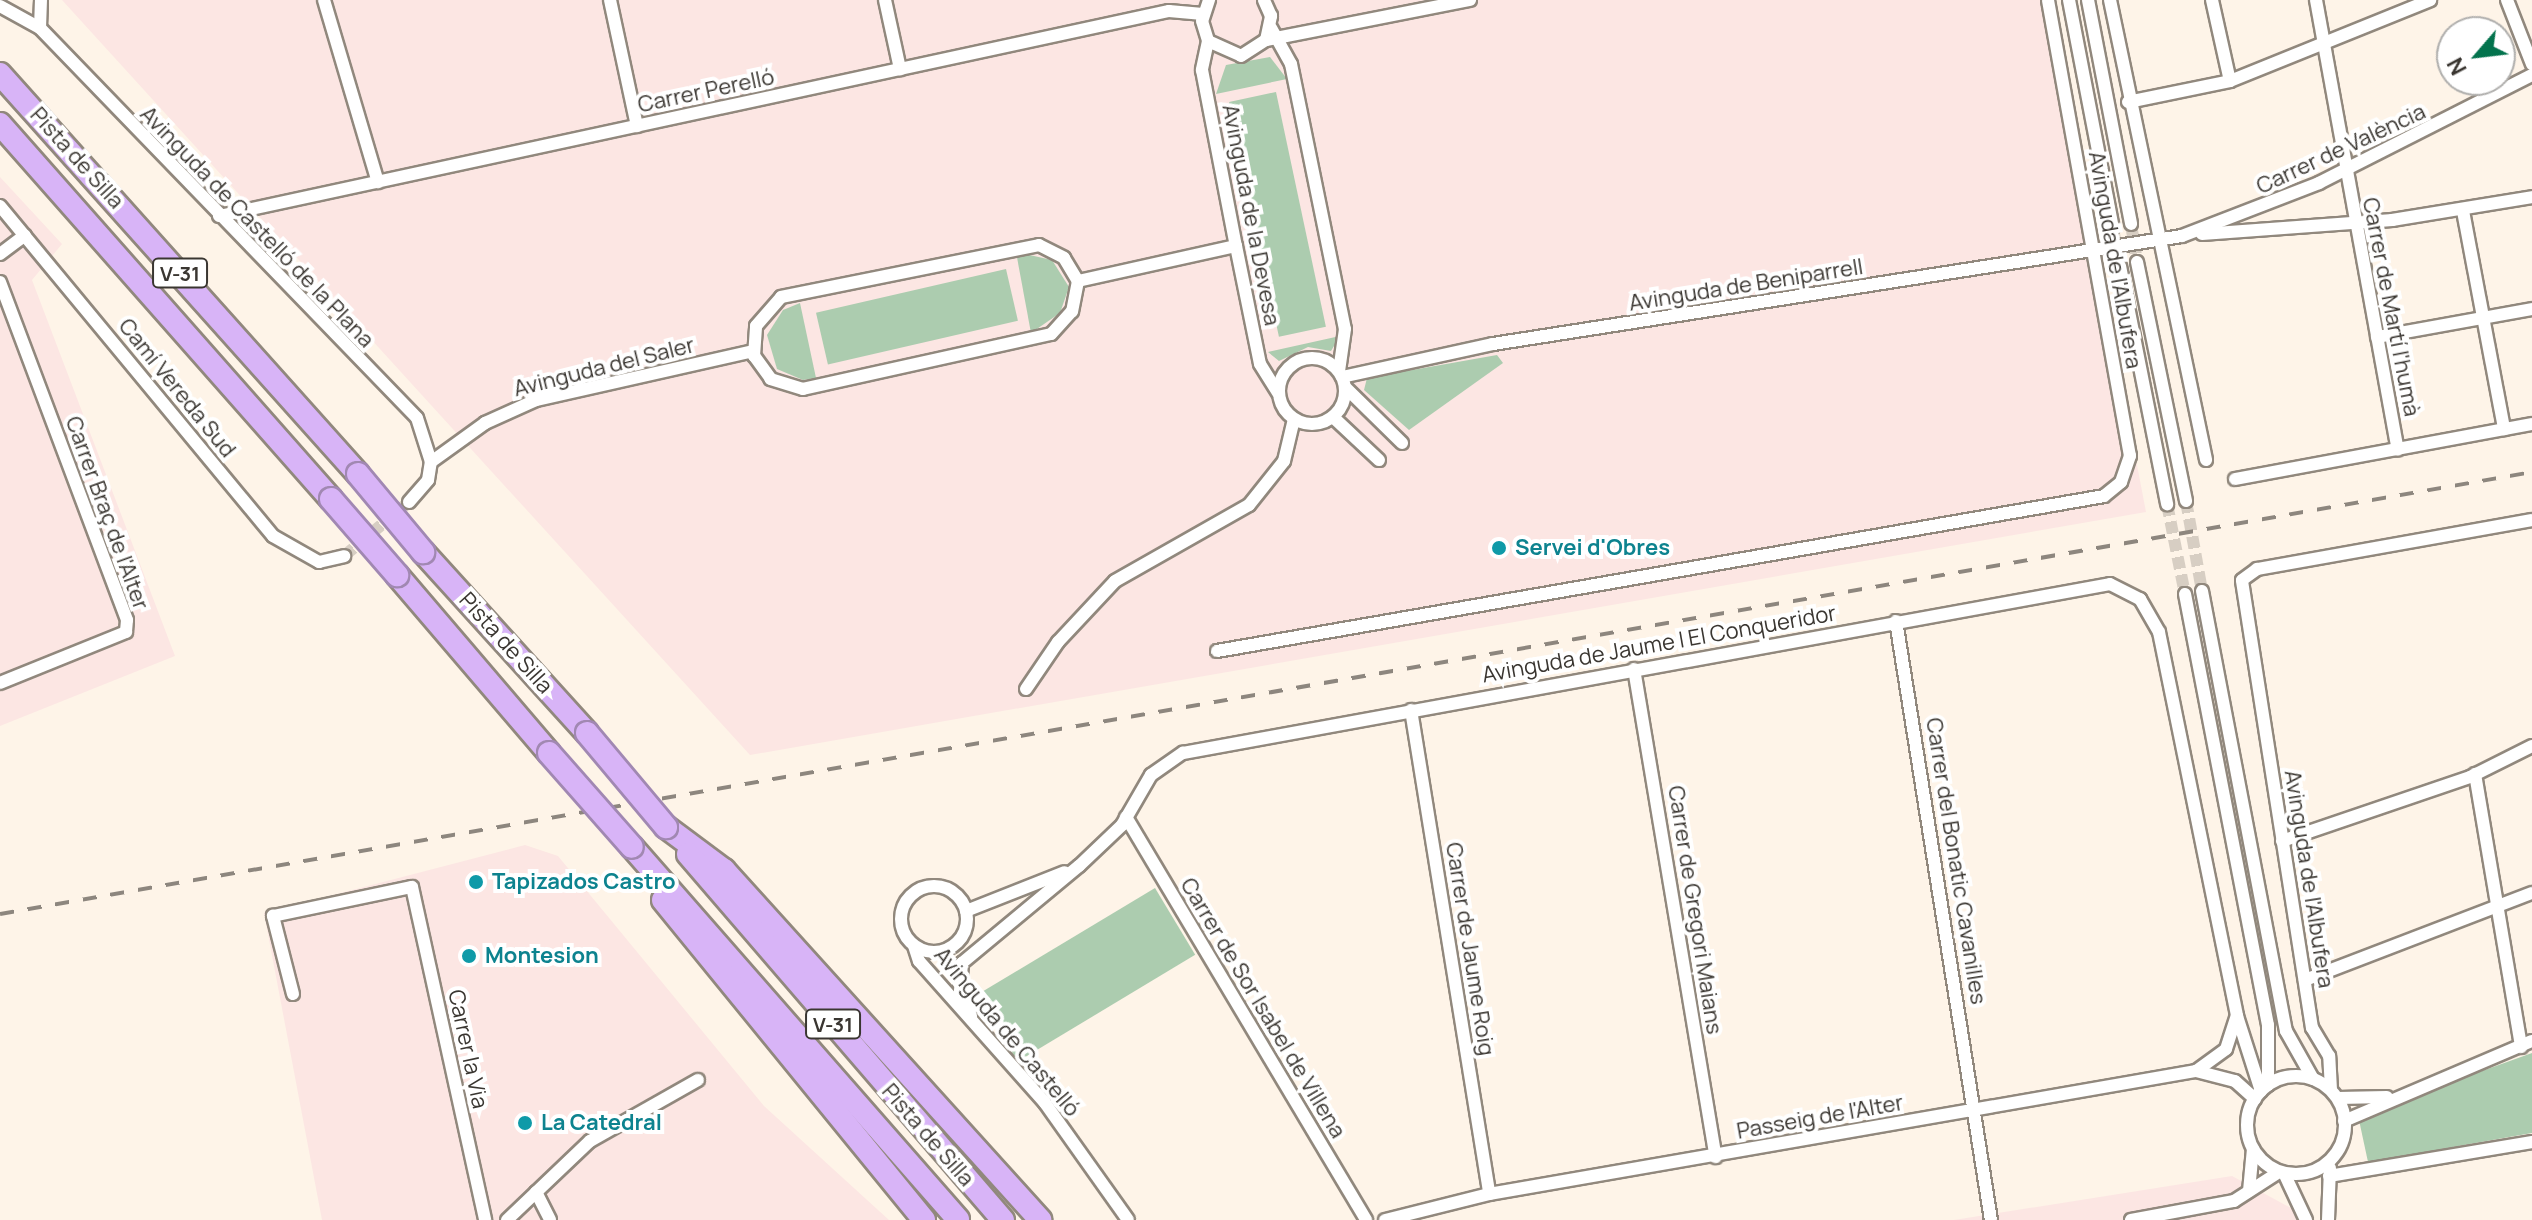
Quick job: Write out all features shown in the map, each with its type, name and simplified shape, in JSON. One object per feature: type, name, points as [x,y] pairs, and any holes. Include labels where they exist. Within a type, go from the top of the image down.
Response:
[{"type":"highway","name":"Pista de Silla","points":[[0,74],[587,733],[1003,1220]]},
{"type":"highway","name":"Pista de Silla","points":[[0,124],[331,499],[958,1220]]},
{"type":"highway","points":[[666,827],[724,870],[1040,1220]]},
{"type":"highway","points":[[632,847],[669,910],[924,1220]]},
{"type":"street","points":[[40,28],[41,0]]},
{"type":"street","points":[[324,0],[378,182]]},
{"type":"street","points":[[610,0],[637,126]]},
{"type":"street","points":[[885,0],[900,69]]},
{"type":"street","points":[[1203,14],[1209,0]]},
{"type":"street","points":[[1264,0],[1272,36],[1291,64],[1345,329],[1342,378],[1333,417]]},
{"type":"street","points":[[1208,41],[1241,56],[1272,36],[1470,0]]},
{"type":"street","name":"Avinguda de l'Albufera","points":[[1217,651],[2083,503],[2121,482],[2130,456],[2048,0]]},
{"type":"street","name":"Avinguda de l'Albufera","points":[[2069,0],[2113,228]]},
{"type":"street","name":"Avinguda de l'Albufera","points":[[2088,0],[2131,224]]},
{"type":"street","name":"Avinguda de l'Albufera","points":[[2110,0],[2128,102],[2206,460]]},
{"type":"street","points":[[2212,0],[2230,81]]},
{"type":"street","name":"Carrer de Martí l'humà","points":[[2316,0],[2398,450]]},
{"type":"street","points":[[2128,102],[2230,81],[2430,0]]},
{"type":"street","points":[[2507,0],[2532,64]]},
{"type":"street","name":"Avinguda de Castelló de la Plana","points":[[0,6],[40,28],[417,418],[431,462]]},
{"type":"street","name":"Carrer Perelló","points":[[219,216],[1169,11],[1203,14]]},
{"type":"street","name":"Avinguda de la Devesa","points":[[1203,14],[1208,41],[1202,70],[1236,246],[1260,364],[1278,393]]},
{"type":"street","name":"Carrer de València","points":[[2158,238],[2182,236],[2345,171],[2532,75]]},
{"type":"street","points":[[2182,236],[2463,211],[2532,197]]},
{"type":"street","name":"Camí Vereda Sud","points":[[0,206],[273,536],[319,562],[344,556]]},
{"type":"street","points":[[2463,211],[2504,429]]},
{"type":"street","points":[[0,254],[25,235]]},
{"type":"street","name":"Avinguda de Beniparrell","points":[[1342,378],[1552,337],[2158,238]]},
{"type":"street","points":[[1039,245],[1057,252],[1078,281],[1063,325],[1013,344],[803,389],[771,379],[753,351],[756,326],[781,297],[1009,247],[1039,245]]},
{"type":"street","points":[[1078,281],[1236,246]]},
{"type":"street","name":"Avinguda de l'Albufera","points":[[2137,262],[2186,501]]},
{"type":"street","name":"Avinguda de l'Albufera","points":[[2120,266],[2167,504]]},
{"type":"street","name":"Carrer Braç de l'Alter","points":[[0,282],[127,620],[126,632],[0,683]]},
{"type":"street","points":[[2377,337],[2532,309]]},
{"type":"street","name":"Avinguda del Saler","points":[[409,502],[428,480],[431,462],[485,423],[536,400],[753,351]]},
{"type":"street","points":[[1333,417],[1315,424],[1294,419],[1278,393],[1285,369],[1300,359],[1319,358],[1342,378],[1402,443]]},
{"type":"street","points":[[1333,417],[1379,460]]},
{"type":"street","points":[[1026,689],[1058,642],[1115,581],[1249,505],[1284,461],[1294,419]]},
{"type":"street","points":[[2235,479],[2532,424]]},
{"type":"street","name":"Avinguda de l'Albufera","points":[[2334,1094],[2329,1056],[2312,1028],[2244,576],[2532,520]]},
{"type":"street","name":"Avinguda de Jaume I El Conqueridor","points":[[1126,817],[1151,775],[1183,753],[2110,584],[2140,599],[2159,632],[2237,1016]]},
{"type":"street","points":[[2202,591],[2286,1031],[2313,1079],[2334,1094],[2391,1097]]},
{"type":"street","points":[[2185,594],[2268,1025],[2261,1091],[2248,1114],[2253,1149],[2249,1191]]},
{"type":"street","name":"Carrer del Bonatic Cavanilles","points":[[1896,621],[1976,1108],[1991,1220]]},
{"type":"street","name":"Carrer de Gregori Maians","points":[[1634,669],[1716,1157]]},
{"type":"street","name":"Carrer de Jaume Roig","points":[[1411,710],[1489,1194]]},
{"type":"street","points":[[2282,841],[2475,774],[2532,746]]},
{"type":"street","points":[[2344,1121],[2391,1097],[2527,1044],[2498,909],[2475,774]]},
{"type":"street","points":[[971,1016],[960,991],[962,963],[988,937],[1079,866],[1126,817]]},
{"type":"street","name":"Carrer de Sor Isabel de Villena","points":[[1126,817],[1366,1220]]},
{"type":"street","points":[[966,911],[1079,866]]},
{"type":"street","name":"Carrer la Via","points":[[293,994],[273,916],[412,887],[485,1220]]},
{"type":"street","points":[[948,889],[966,911],[964,933],[942,951],[914,946],[900,917],[917,890],[948,889]]},
{"type":"street","points":[[2305,980],[2498,909],[2532,893]]},
{"type":"street","points":[[964,933],[988,937]]},
{"type":"street","name":"Avinguda de Castelló","points":[[914,946],[919,961],[1045,1103],[1128,1220]]},
{"type":"street","points":[[2237,1016],[2261,1091]]},
{"type":"street","points":[[2196,1071],[2226,1049],[2237,1016]]},
{"type":"street","name":"Passeig de l'Alter","points":[[1385,1220],[1489,1194],[1716,1157],[2196,1071],[2261,1091]]},
{"type":"street","points":[[2261,1091],[2313,1079]]},
{"type":"street","points":[[507,1220],[602,1133],[698,1080]]},
{"type":"street","points":[[2328,1220],[2331,1161],[2344,1121],[2334,1094]]},
{"type":"street","points":[[2329,1176],[2532,1142]]},
{"type":"street","points":[[2253,1149],[2282,1172],[2306,1220]]},
{"type":"street","points":[[2131,1220],[2234,1201],[2282,1172],[2331,1161]]},
{"type":"street","points":[[536,1192],[550,1220]]},
{"type":"shaded area","points":[[62,0],[2048,0],[2146,512],[750,755]]},
{"type":"shaded area","points":[[0,177],[62,244],[32,280],[175,656],[0,726]]},
{"type":"shaded area","points":[[525,845],[558,856],[764,1106],[889,1220],[322,1220],[264,913]]},
{"type":"shaded area","points":[[2232,1176],[2313,1220],[1954,1220]]},
{"type":"green space","points":[[1270,57],[1287,79],[1216,94],[1226,65]]},
{"type":"green space","points":[[1276,92],[1326,327],[1279,337],[1229,102]]},
{"type":"green space","points":[[1016,252],[1052,260],[1069,287],[1060,313],[1031,333]]},
{"type":"green space","points":[[1006,269],[1018,321],[828,365],[816,313]]},
{"type":"green space","points":[[800,303],[816,378],[803,380],[777,369],[767,335],[783,310]]},
{"type":"green space","points":[[1340,336],[1331,351],[1308,347],[1279,361],[1268,352]]},
{"type":"green space","points":[[1497,355],[1503,363],[1409,430],[1364,390],[1367,378]]},
{"type":"green space","points":[[1155,888],[1195,955],[1018,1061],[978,995]]},
{"type":"green space","points":[[2532,1053],[2532,1133],[2368,1162],[2359,1120],[2368,1112]]},
{"type":"tunnel","points":[[2131,224],[2137,262]]},
{"type":"tunnel","points":[[2113,228],[2120,266]]},
{"type":"tunnel","points":[[2186,501],[2202,591]]},
{"type":"tunnel","points":[[344,556],[409,502]]},
{"type":"tunnel","points":[[2167,504],[2185,594]]},
{"type":"railway","points":[[0,914],[2532,472]]},
{"type":"place","name":"Servei d'Obres","points":[[1499,548]]},
{"type":"place","name":"Tapizados Castro","points":[[476,882]]},
{"type":"place","name":"Montesion","points":[[469,956]]},
{"type":"place","name":"La Catedral","points":[[525,1123]]}]
